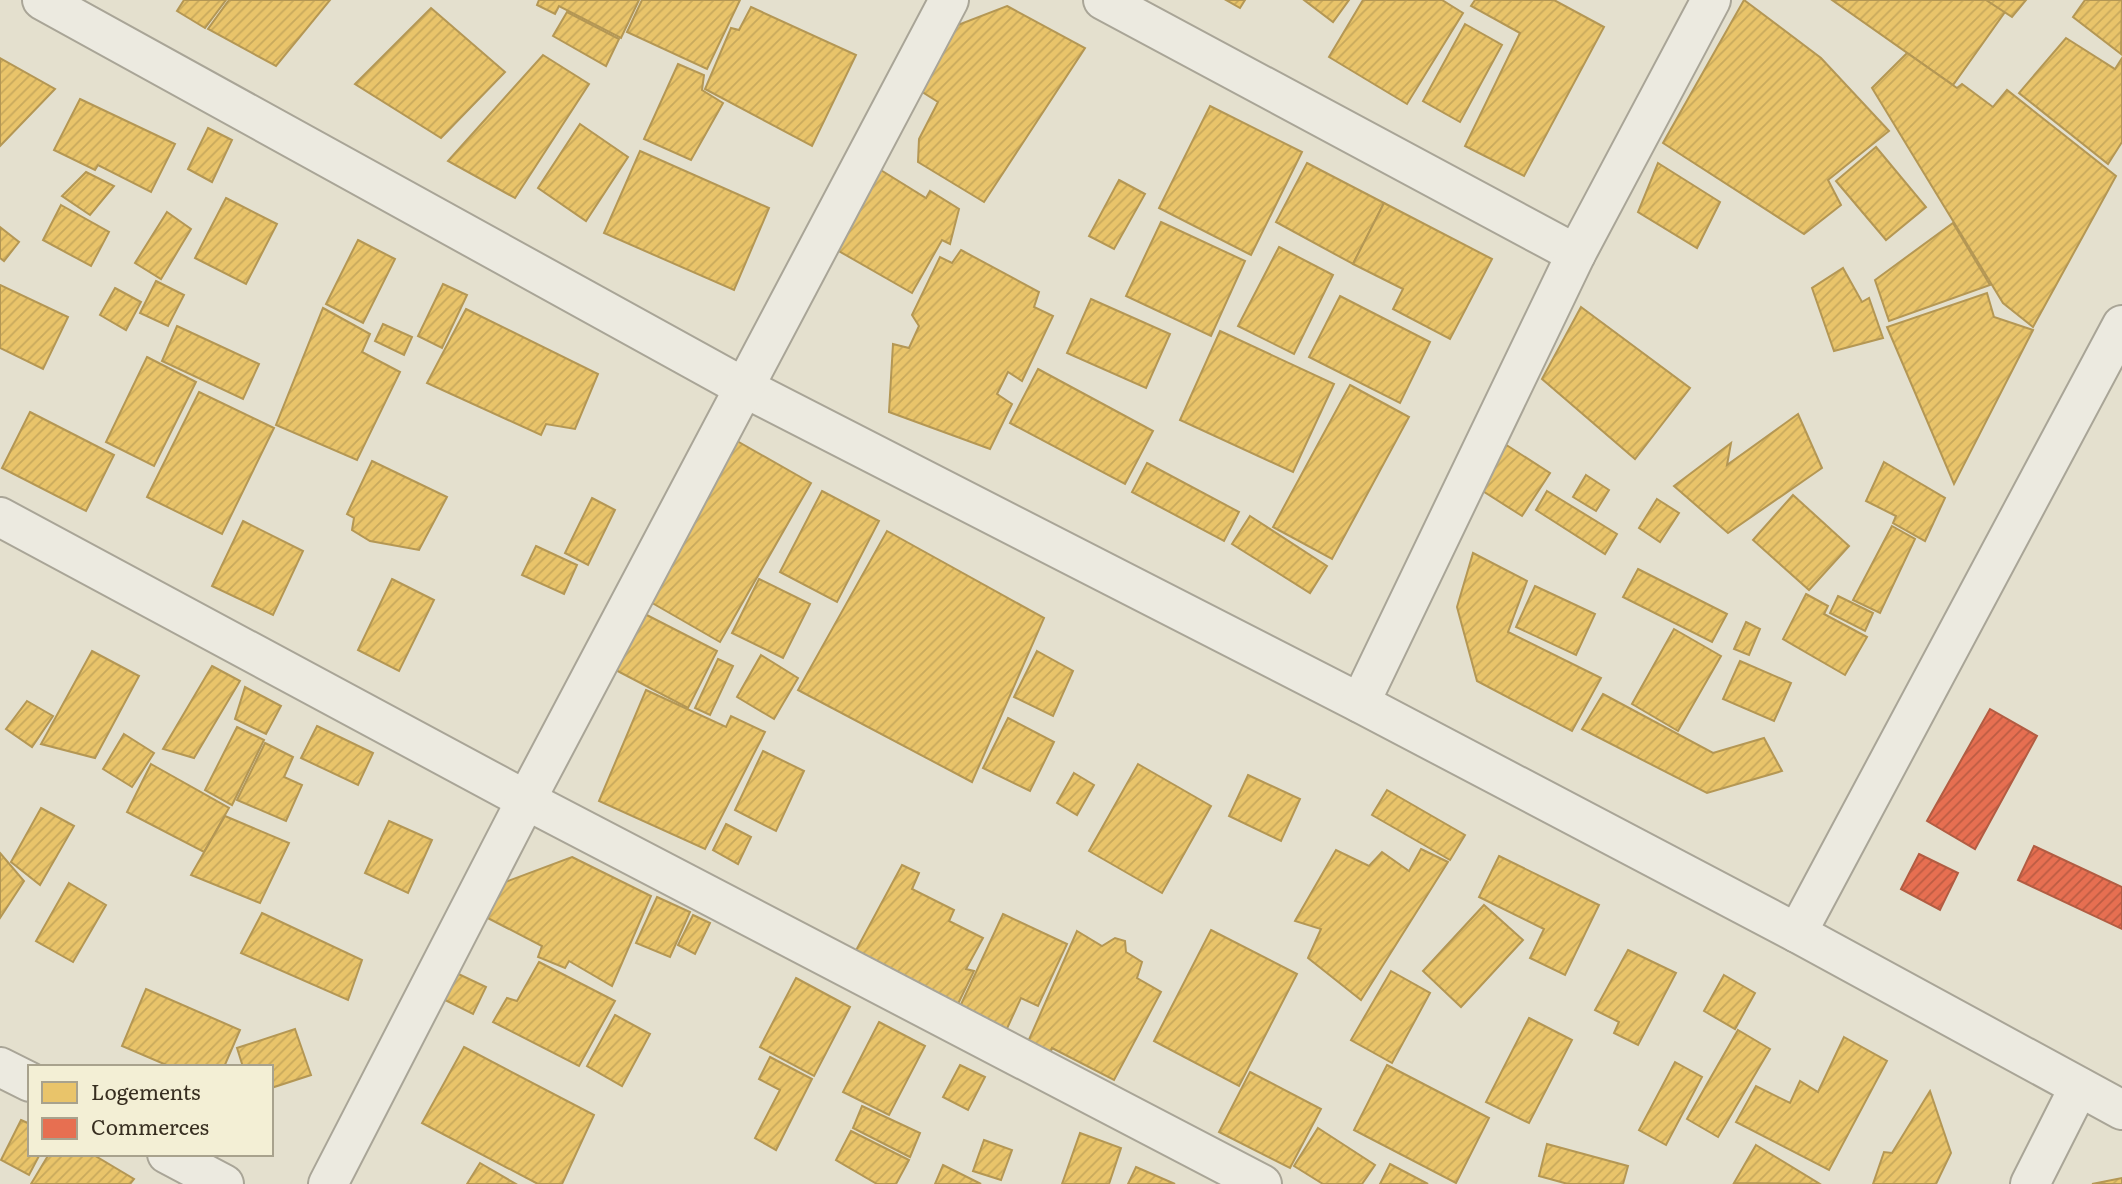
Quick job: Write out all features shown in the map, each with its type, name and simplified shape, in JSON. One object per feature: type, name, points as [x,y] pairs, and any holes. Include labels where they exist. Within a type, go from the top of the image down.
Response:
[{"type":"street","points":[[42,0],[746,388],[1360,703],[1797,933],[2122,1110]]},
{"type":"street","points":[[328,1184],[526,800],[949,0]]},
{"type":"street","points":[[1103,0],[1576,254]]},
{"type":"street","points":[[1360,703],[1576,254],[1711,0]]},
{"type":"street","points":[[1797,933],[2122,325]]},
{"type":"street","points":[[0,517],[526,800],[1262,1184]]},
{"type":"street","points":[[0,1067],[28,1081]]},
{"type":"street","points":[[2030,1184],[2079,1087]]},
{"type":"street","points":[[171,1156],[224,1184]]},
{"type":"building: Logements","points":[[184,0],[226,0],[205,28],[177,11]]},
{"type":"building: Logements","points":[[229,0],[330,0],[276,66],[208,29]]},
{"type":"building: Logements","points":[[539,0],[639,0],[621,38],[559,6],[555,14],[537,5]]},
{"type":"building: Logements","points":[[642,0],[740,0],[707,69],[627,32]]},
{"type":"building: Logements","points":[[1226,0],[1245,0],[1240,8]]},
{"type":"building: Logements","points":[[1304,0],[1349,0],[1333,22]]},
{"type":"building: Logements","points":[[1363,0],[1442,0],[1463,13],[1407,104],[1329,57]]},
{"type":"building: Logements","points":[[1475,0],[1554,0],[1604,27],[1524,176],[1465,146],[1520,33],[1471,6]]},
{"type":"building: Logements","points":[[1744,0],[1821,58],[1889,131],[1828,180],[1841,205],[1804,234],[1663,143]]},
{"type":"building: Logements","points":[[1832,0],[1987,0],[2005,12],[1953,85]]},
{"type":"building: Logements","points":[[1986,0],[2026,0],[2012,17]]},
{"type":"building: Logements","points":[[2085,0],[2122,0],[2121,54],[2073,17]]},
{"type":"building: Logements","points":[[1007,6],[1085,48],[984,202],[918,162],[919,139],[938,102],[913,86],[937,33]]},
{"type":"building: Logements","points":[[751,7],[856,55],[812,146],[705,89],[731,28],[739,30]]},
{"type":"building: Logements","points":[[431,8],[505,72],[441,138],[355,84]]},
{"type":"building: Logements","points":[[567,12],[619,39],[606,66],[553,36]]},
{"type":"building: Logements","points":[[1465,24],[1502,45],[1460,122],[1423,101]]},
{"type":"building: Logements","points":[[2066,38],[2115,69],[2122,58],[2122,142],[2108,164],[2019,93]]},
{"type":"building: Logements","points":[[1907,53],[1957,88],[1962,84],[1993,107],[2007,90],[2116,176],[2033,327],[2003,303],[1872,88]]},
{"type":"building: Logements","points":[[543,55],[589,84],[515,198],[448,161]]},
{"type":"building: Logements","points":[[0,58],[55,89],[0,146]]},
{"type":"building: Logements","points":[[678,64],[704,75],[702,90],[723,103],[691,160],[644,139]]},
{"type":"building: Logements","points":[[80,99],[175,144],[151,192],[98,165],[95,170],[54,150]]},
{"type":"building: Logements","points":[[1210,106],[1302,152],[1251,255],[1159,208]]},
{"type":"building: Logements","points":[[580,124],[628,157],[586,221],[538,188]]},
{"type":"building: Logements","points":[[208,128],[232,140],[212,182],[188,169]]},
{"type":"building: Logements","points":[[1876,147],[1926,207],[1886,240],[1836,181]]},
{"type":"building: Logements","points":[[640,151],[769,208],[734,290],[604,233]]},
{"type":"building: Logements","points":[[1307,163],[1384,203],[1353,264],[1276,222]]},
{"type":"building: Logements","points":[[1658,163],[1720,202],[1697,248],[1638,212]]},
{"type":"building: Logements","points":[[871,164],[926,198],[930,191],[959,209],[950,244],[942,240],[912,293],[830,246]]},
{"type":"building: Logements","points":[[86,172],[114,186],[90,215],[62,196]]},
{"type":"building: Logements","points":[[1119,180],[1145,194],[1114,249],[1089,236]]},
{"type":"building: Logements","points":[[226,198],[277,224],[246,284],[195,258]]},
{"type":"building: Logements","points":[[1384,203],[1492,259],[1450,339],[1393,309],[1403,289],[1353,264]]},
{"type":"building: Logements","points":[[61,205],[109,232],[91,266],[43,240]]},
{"type":"building: Logements","points":[[167,212],[191,229],[161,279],[135,263]]},
{"type":"building: Logements","points":[[1161,222],[1245,261],[1211,336],[1126,296]]},
{"type":"building: Logements","points":[[1953,223],[1990,285],[1889,321],[1875,280]]},
{"type":"building: Logements","points":[[0,227],[19,242],[4,261],[0,258]]},
{"type":"building: Logements","points":[[358,240],[395,259],[363,323],[326,304]]},
{"type":"building: Logements","points":[[1279,247],[1333,275],[1294,354],[1238,326]]},
{"type":"building: Logements","points":[[961,250],[1039,292],[1034,307],[1053,316],[1022,381],[1008,372],[997,394],[1012,404],[990,449],[889,412],[893,344],[909,348],[919,326],[912,315],[940,257],[952,263]]},
{"type":"building: Logements","points":[[1843,268],[1862,302],[1869,298],[1883,338],[1834,351],[1812,288]]},
{"type":"building: Logements","points":[[156,281],[184,295],[168,326],[140,313]]},
{"type":"building: Logements","points":[[443,284],[467,295],[442,348],[418,336]]},
{"type":"building: Logements","points":[[0,285],[68,317],[43,369],[0,348]]},
{"type":"building: Logements","points":[[115,288],[141,302],[126,330],[100,315]]},
{"type":"building: Logements","points":[[1987,293],[1994,317],[2033,330],[1954,484],[1887,327]]},
{"type":"building: Logements","points":[[1340,296],[1430,342],[1400,403],[1309,357]]},
{"type":"building: Logements","points":[[1091,299],[1170,334],[1146,388],[1067,353]]},
{"type":"building: Logements","points":[[1581,307],[1690,388],[1635,459],[1542,379]]},
{"type":"building: Logements","points":[[323,308],[370,334],[362,352],[400,372],[357,460],[276,425]]},
{"type":"building: Logements","points":[[466,309],[598,374],[575,429],[546,424],[541,435],[427,383]]},
{"type":"building: Logements","points":[[383,324],[412,337],[404,355],[375,341]]},
{"type":"building: Logements","points":[[177,326],[259,364],[243,399],[162,361]]},
{"type":"building: Logements","points":[[1220,331],[1334,384],[1293,472],[1180,420]]},
{"type":"building: Logements","points":[[147,357],[196,382],[154,466],[106,442]]},
{"type":"building: Logements","points":[[1038,369],[1153,431],[1125,484],[1010,423]]},
{"type":"building: Logements","points":[[1350,385],[1409,417],[1332,559],[1273,527]]},
{"type":"building: Logements","points":[[199,392],[274,428],[222,534],[147,497]]},
{"type":"building: Logements","points":[[30,412],[114,455],[86,511],[2,468]]},
{"type":"building: Logements","points":[[1798,414],[1822,468],[1728,533],[1674,486],[1731,443],[1727,465]]},
{"type":"building: Logements","points":[[730,437],[811,483],[720,642],[640,596]]},
{"type":"building: Logements","points":[[1494,437],[1550,473],[1522,516],[1467,481]]},
{"type":"building: Logements","points":[[372,461],[447,497],[419,550],[370,541],[352,530],[354,518],[347,514]]},
{"type":"building: Logements","points":[[1884,462],[1945,498],[1925,541],[1893,523],[1896,516],[1866,501]]},
{"type":"building: Logements","points":[[1147,463],[1239,512],[1224,541],[1132,492]]},
{"type":"building: Logements","points":[[1586,475],[1609,490],[1596,511],[1573,497]]},
{"type":"building: Logements","points":[[822,491],[879,521],[837,602],[780,572]]},
{"type":"building: Logements","points":[[1547,491],[1617,534],[1605,554],[1536,510]]},
{"type":"building: Logements","points":[[1793,495],[1849,546],[1809,590],[1753,540]]},
{"type":"building: Logements","points":[[592,498],[615,510],[588,565],[565,553]]},
{"type":"building: Logements","points":[[1657,499],[1679,513],[1660,542],[1639,528]]},
{"type":"building: Logements","points":[[1250,516],[1327,566],[1310,593],[1232,544]]},
{"type":"building: Logements","points":[[243,521],[303,551],[273,615],[212,586]]},
{"type":"building: Logements","points":[[1892,526],[1915,539],[1880,613],[1853,600]]},
{"type":"building: Logements","points":[[887,531],[1044,618],[972,782],[798,690]]},
{"type":"building: Logements","points":[[536,546],[577,565],[564,594],[522,575]]},
{"type":"building: Logements","points":[[1473,553],[1527,581],[1508,632],[1601,678],[1572,731],[1477,681],[1457,607]]},
{"type":"building: Logements","points":[[1638,569],[1727,614],[1712,642],[1623,597]]},
{"type":"building: Logements","points":[[392,579],[434,600],[399,671],[358,650]]},
{"type":"building: Logements","points":[[759,579],[810,604],[783,658],[732,633]]},
{"type":"building: Logements","points":[[1535,586],[1595,614],[1576,655],[1516,627]]},
{"type":"building: Logements","points":[[1806,594],[1828,606],[1824,614],[1867,637],[1845,675],[1783,639]]},
{"type":"building: Logements","points":[[1838,596],[1873,613],[1865,631],[1830,613]]},
{"type":"building: Logements","points":[[637,610],[717,651],[688,708],[608,666]]},
{"type":"building: Logements","points":[[1746,622],[1760,629],[1749,655],[1734,649]]},
{"type":"building: Logements","points":[[1674,629],[1721,656],[1678,731],[1632,704]]},
{"type":"building: Logements","points":[[92,651],[139,676],[95,758],[41,744]]},
{"type":"building: Logements","points":[[1037,651],[1073,671],[1053,716],[1014,697]]},
{"type":"building: Logements","points":[[761,655],[798,678],[774,719],[737,697]]},
{"type":"building: Logements","points":[[718,659],[733,666],[710,715],[695,708]]},
{"type":"building: Logements","points":[[1740,661],[1791,683],[1774,721],[1723,699]]},
{"type":"building: Logements","points":[[212,666],[240,681],[194,758],[163,749]]},
{"type":"building: Logements","points":[[245,687],[281,706],[266,734],[235,719]]},
{"type":"building: Logements","points":[[646,690],[726,727],[731,716],[765,732],[705,849],[599,801]]},
{"type":"building: Logements","points":[[1603,694],[1713,753],[1764,738],[1782,771],[1707,793],[1582,729]]},
{"type":"building: Logements","points":[[27,701],[53,716],[32,747],[6,729]]},
{"type":"building: Logements","points":[[1008,718],[1054,742],[1030,791],[983,768]]},
{"type":"building: Logements","points":[[317,726],[373,753],[358,785],[301,758]]},
{"type":"building: Logements","points":[[237,727],[264,740],[232,805],[205,790]]},
{"type":"building: Logements","points":[[124,734],[154,753],[132,787],[103,769]]},
{"type":"building: Logements","points":[[265,743],[293,757],[284,777],[302,785],[286,821],[237,800]]},
{"type":"building: Logements","points":[[763,751],[804,771],[776,831],[735,810]]},
{"type":"building: Logements","points":[[151,764],[229,808],[204,852],[127,812]]},
{"type":"building: Logements","points":[[1138,764],[1211,806],[1162,893],[1089,851]]},
{"type":"building: Logements","points":[[1074,773],[1094,785],[1077,815],[1057,803]]},
{"type":"building: Logements","points":[[1248,775],[1300,799],[1281,841],[1229,816]]},
{"type":"building: Logements","points":[[1387,790],[1465,835],[1450,860],[1372,815]]},
{"type":"building: Logements","points":[[41,808],[74,826],[40,885],[11,862]]},
{"type":"building: Logements","points":[[225,816],[289,843],[260,903],[191,875]]},
{"type":"building: Logements","points":[[389,821],[432,840],[408,893],[365,873]]},
{"type":"building: Logements","points":[[726,824],[751,837],[738,864],[713,850]]},
{"type":"building: Logements","points":[[1421,849],[1448,862],[1361,1000],[1308,958],[1321,929],[1295,921],[1336,850],[1369,866],[1382,852],[1409,871]]},
{"type":"building: Logements","points":[[0,853],[24,881],[0,918]]},
{"type":"building: Logements","points":[[1499,856],[1599,905],[1565,975],[1530,958],[1544,929],[1479,897]]},
{"type":"building: Logements","points":[[572,857],[651,896],[612,986],[569,961],[565,968],[538,957],[542,946],[478,913],[492,887]]},
{"type":"building: Logements","points":[[902,865],[919,873],[912,889],[954,910],[949,921],[983,938],[966,969],[974,971],[955,1010],[854,954]]},
{"type":"building: Logements","points":[[69,883],[106,905],[73,962],[36,941]]},
{"type":"building: Logements","points":[[657,897],[690,912],[670,957],[636,943]]},
{"type":"building: Logements","points":[[1484,905],[1523,940],[1461,1007],[1423,971]]},
{"type":"building: Logements","points":[[262,913],[362,960],[348,1000],[241,953]]},
{"type":"building: Logements","points":[[1003,914],[1067,944],[1038,1006],[1021,998],[1004,1035],[957,1013]]},
{"type":"building: Logements","points":[[693,915],[710,923],[695,954],[678,945]]},
{"type":"building: Logements","points":[[1211,930],[1297,974],[1239,1086],[1154,1041]]},
{"type":"building: Logements","points":[[1077,931],[1102,946],[1115,938],[1125,941],[1126,952],[1142,962],[1137,978],[1161,992],[1114,1080],[1052,1048],[1049,1057],[1027,1044]]},
{"type":"building: Logements","points":[[1628,950],[1676,973],[1638,1045],[1614,1033],[1619,1022],[1595,1010]]},
{"type":"building: Logements","points":[[539,962],[615,1001],[579,1066],[493,1022],[507,998],[517,1001]]},
{"type":"building: Logements","points":[[450,970],[486,987],[473,1014],[437,996]]},
{"type":"building: Logements","points":[[1391,971],[1430,993],[1392,1063],[1351,1040]]},
{"type":"building: Logements","points":[[1724,975],[1755,993],[1735,1029],[1704,1011]]},
{"type":"building: Logements","points":[[796,978],[850,1007],[814,1076],[760,1047]]},
{"type":"building: Logements","points":[[146,989],[240,1030],[225,1065],[166,1065],[122,1046]]},
{"type":"building: Logements","points":[[615,1015],[650,1034],[622,1086],[587,1066]]},
{"type":"building: Logements","points":[[1529,1018],[1572,1040],[1529,1123],[1486,1102]]},
{"type":"building: Logements","points":[[879,1022],[925,1046],[889,1115],[843,1092]]},
{"type":"building: Logements","points":[[295,1029],[311,1075],[273,1087],[273,1065],[242,1065],[237,1048]]},
{"type":"building: Logements","points":[[1738,1030],[1770,1049],[1718,1137],[1687,1119]]},
{"type":"building: Logements","points":[[1844,1037],[1887,1061],[1829,1170],[1736,1122],[1756,1086],[1790,1103],[1800,1081],[1818,1092]]},
{"type":"building: Logements","points":[[464,1047],[594,1115],[562,1184],[538,1184],[422,1123]]},
{"type":"building: Logements","points":[[770,1057],[812,1079],[776,1150],[755,1138],[780,1090],[759,1079]]},
{"type":"building: Logements","points":[[1675,1062],[1702,1077],[1666,1145],[1639,1130]]},
{"type":"building: Logements","points":[[960,1065],[985,1077],[968,1110],[943,1097]]},
{"type":"building: Logements","points":[[1387,1065],[1489,1118],[1456,1183],[1354,1130]]},
{"type":"building: Logements","points":[[1250,1072],[1321,1109],[1290,1168],[1219,1132]]},
{"type":"building: Logements","points":[[1930,1091],[1951,1153],[1936,1184],[1873,1184],[1884,1152],[1892,1153]]},
{"type":"building: Logements","points":[[862,1106],[920,1133],[910,1157],[853,1128]]},
{"type":"building: Logements","points":[[21,1120],[28,1123],[28,1156],[39,1156],[29,1175],[1,1160]]},
{"type":"building: Logements","points":[[1318,1128],[1375,1165],[1362,1184],[1323,1184],[1294,1166]]},
{"type":"building: Logements","points":[[851,1131],[909,1160],[896,1184],[877,1184],[836,1160]]},
{"type":"building: Logements","points":[[1080,1133],[1121,1148],[1109,1184],[1062,1184]]},
{"type":"building: Logements","points":[[984,1140],[1012,1150],[1001,1180],[973,1171]]},
{"type":"building: Logements","points":[[1547,1144],[1628,1166],[1623,1184],[1568,1184],[1539,1176]]},
{"type":"building: Logements","points":[[1756,1145],[1820,1184],[1734,1183]]},
{"type":"building: Logements","points":[[48,1156],[95,1156],[134,1179],[130,1184],[31,1184]]},
{"type":"building: Logements","points":[[480,1163],[516,1184],[467,1184]]},
{"type":"building: Logements","points":[[1390,1164],[1428,1184],[1380,1184]]},
{"type":"building: Logements","points":[[943,1165],[981,1184],[935,1184]]},
{"type":"building: Logements","points":[[1136,1167],[1175,1184],[1128,1184]]},
{"type":"building: Logements","points":[[2122,1178],[2122,1184],[2092,1184]]},
{"type":"building: Commerces","points":[[1990,709],[2037,736],[1975,849],[1927,821]]},
{"type":"building: Commerces","points":[[2034,846],[2122,887],[2122,929],[2018,880]]},
{"type":"building: Commerces","points":[[1919,854],[1958,873],[1940,910],[1901,889]]}]
